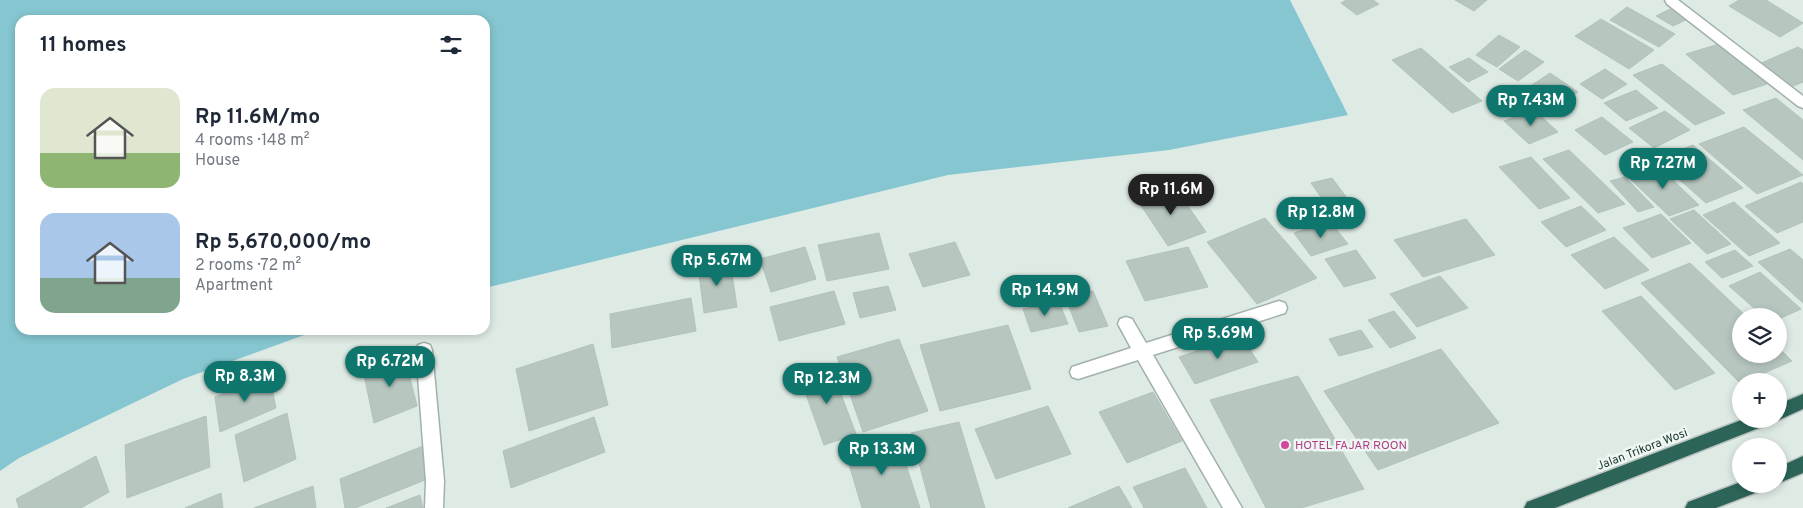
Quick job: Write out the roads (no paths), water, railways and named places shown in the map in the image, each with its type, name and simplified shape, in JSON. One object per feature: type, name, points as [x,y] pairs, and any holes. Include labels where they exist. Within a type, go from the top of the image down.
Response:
[{"type":"highway","points":[[1787,408],[1803,401]]},
{"type":"highway","name":"Jalan Trikora Wosi","points":[[1533,508],[1740,428]]},
{"type":"highway","points":[[1787,472],[1803,464]]},
{"type":"highway","points":[[1694,508],[1733,493]]},
{"type":"street","points":[[1671,1],[1803,103]]},
{"type":"street","points":[[1078,372],[1279,308]]},
{"type":"street","points":[[1126,324],[1233,508]]},
{"type":"street","points":[[424,350],[435,481],[434,508]]},
{"type":"water","points":[[0,0],[1290,0],[1348,115],[1169,150],[948,175],[490,287],[490,15],[15,15],[15,335],[304,335],[183,379],[19,458],[0,471]]},
{"type":"place","name":"HOTEL FAJAR ROON","points":[[1285,445]]}]
